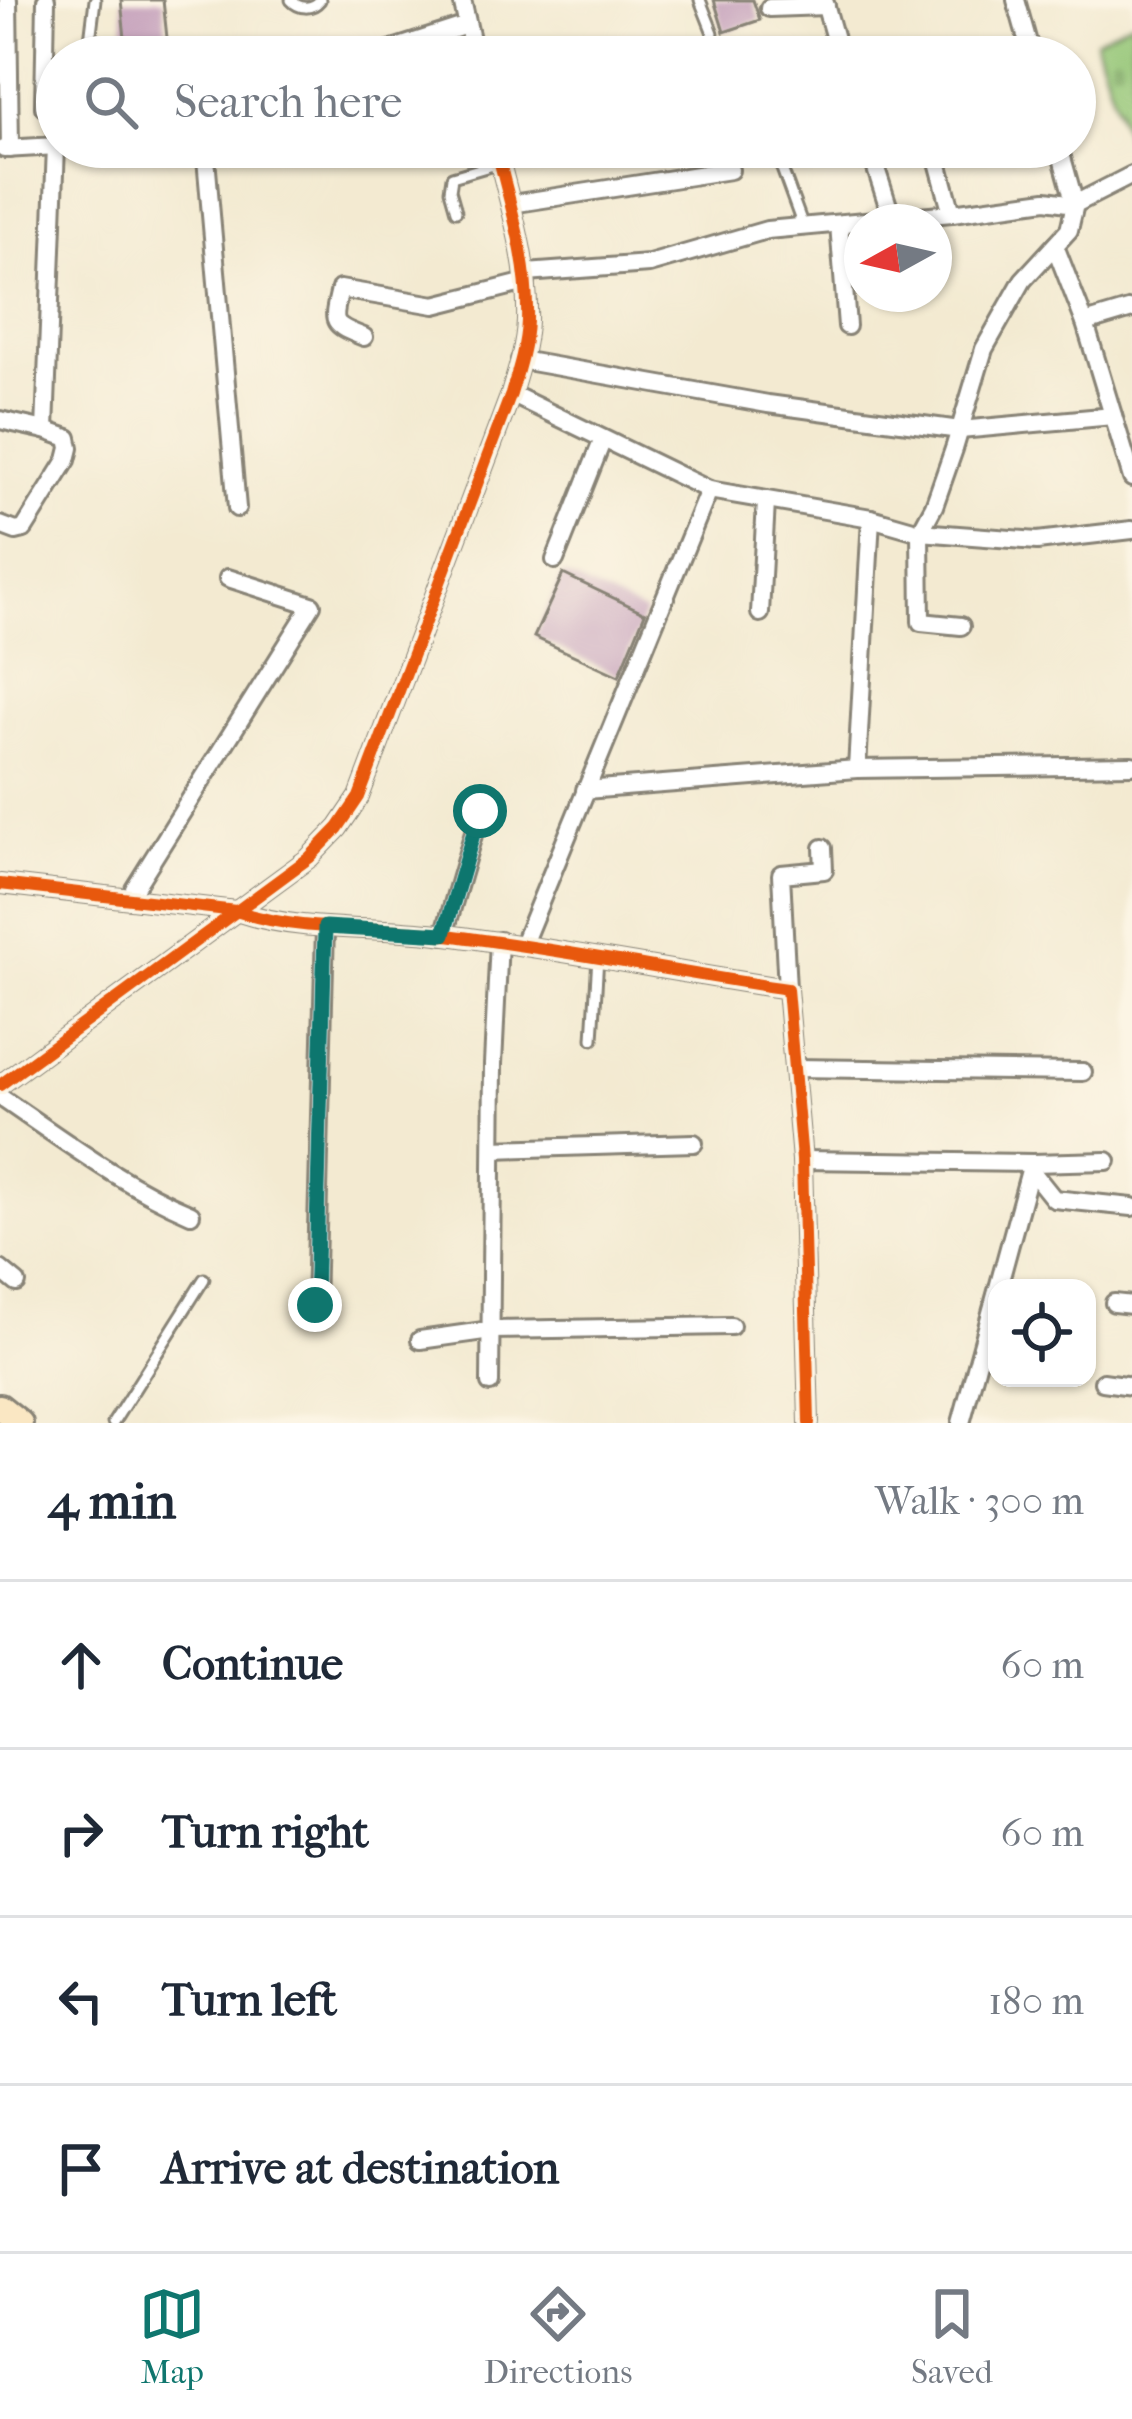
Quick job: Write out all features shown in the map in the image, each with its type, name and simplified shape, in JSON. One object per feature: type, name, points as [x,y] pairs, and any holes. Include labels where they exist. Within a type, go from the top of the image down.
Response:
[{"type":"main road","points":[[0,1407],[20,1423]]},
{"type":"street","points":[[8,0],[5,149],[36,147]]},
{"type":"street","points":[[45,36],[46,0]]},
{"type":"street","points":[[462,0],[470,36]]},
{"type":"street","points":[[1016,0],[1026,36]]},
{"type":"street","points":[[769,8],[825,3],[834,36]]},
{"type":"street","points":[[433,36],[467,25]]},
{"type":"street","points":[[45,430],[56,168]]},
{"type":"street","points":[[207,168],[237,508]]},
{"type":"street","points":[[0,1085],[309,858],[338,828],[358,796],[512,394],[520,361],[527,326],[526,277],[501,168]]},
{"type":"street","points":[[876,168],[887,204]]},
{"type":"street","points":[[939,168],[949,204]]},
{"type":"street","points":[[961,626],[921,622],[920,532],[934,506],[984,349],[1023,280],[1070,230],[1075,204],[1065,168]]},
{"type":"street","points":[[511,204],[730,170]]},
{"type":"street","points":[[952,213],[1046,200],[1075,204],[1132,176]]},
{"type":"street","points":[[364,337],[335,322],[340,289],[435,305],[526,277],[650,264],[767,230],[844,223]]},
{"type":"street","points":[[839,224],[847,326]]},
{"type":"street","points":[[1055,246],[1085,323],[1132,478]]},
{"type":"street","points":[[1085,323],[1132,309]]},
{"type":"street","points":[[520,361],[769,404],[960,430],[1113,416]]},
{"type":"street","points":[[512,394],[709,490],[871,518],[920,532],[1037,541],[1132,530]]},
{"type":"street","points":[[0,420],[68,439],[70,448],[24,529],[0,525]]},
{"type":"street","points":[[555,560],[603,439]]},
{"type":"street","points":[[523,944],[709,490]]},
{"type":"street","points":[[760,613],[766,502]]},
{"type":"street","points":[[856,769],[871,518]]},
{"type":"street","points":[[133,898],[134,889],[312,604],[228,578]]},
{"type":"street","points":[[585,790],[856,769],[1132,765]]},
{"type":"street","points":[[444,934],[480,811]]},
{"type":"street","points":[[808,1423],[802,1160],[781,874],[824,870],[824,848]]},
{"type":"street","points":[[0,884],[236,911],[263,920],[523,944],[787,989]]},
{"type":"street","points":[[315,1305],[325,927]]},
{"type":"street","points":[[490,1383],[499,941]]},
{"type":"street","points":[[794,1068],[1083,1072]]},
{"type":"street","points":[[0,1097],[152,1198],[191,1214]]},
{"type":"street","points":[[493,1149],[694,1143]]},
{"type":"street","points":[[802,1160],[1031,1166],[1108,1161]]},
{"type":"street","points":[[1031,1166],[1054,1199],[1132,1207]]},
{"type":"street","points":[[1000,1279],[1031,1166]]},
{"type":"street","points":[[0,1270],[17,1283]]},
{"type":"street","points":[[961,1423],[988,1323]]},
{"type":"street","points":[[420,1340],[491,1330],[731,1326]]},
{"type":"street","points":[[1103,1382],[1132,1386]]},
{"type":"lane","points":[[91,36],[95,0]]},
{"type":"lane","points":[[291,0],[304,8],[320,0]]},
{"type":"lane","points":[[700,0],[713,33]]},
{"type":"lane","points":[[456,211],[452,177],[471,168]]},
{"type":"lane","points":[[781,168],[803,229]]},
{"type":"lane","points":[[592,1039],[598,957]]},
{"type":"lane","points":[[113,1423],[204,1279]]},
{"type":"green space","points":[[1132,21],[1132,153],[1096,43]]},
{"type":"building","points":[[121,0],[163,0],[167,36],[125,36]]},
{"type":"building","points":[[714,0],[753,0],[760,20],[724,32]]},
{"type":"building","points":[[563,574],[645,613],[619,676],[534,637]]},
{"type":"cycle path","points":[[0,1085],[309,858],[359,797],[511,394],[523,349],[525,277],[501,168]]},
{"type":"cycle path","points":[[0,884],[236,911],[311,926],[482,940],[787,989],[802,1160],[809,1423]]},
{"type":"route","points":[[315,1305],[325,927],[444,934],[480,811]]}]
